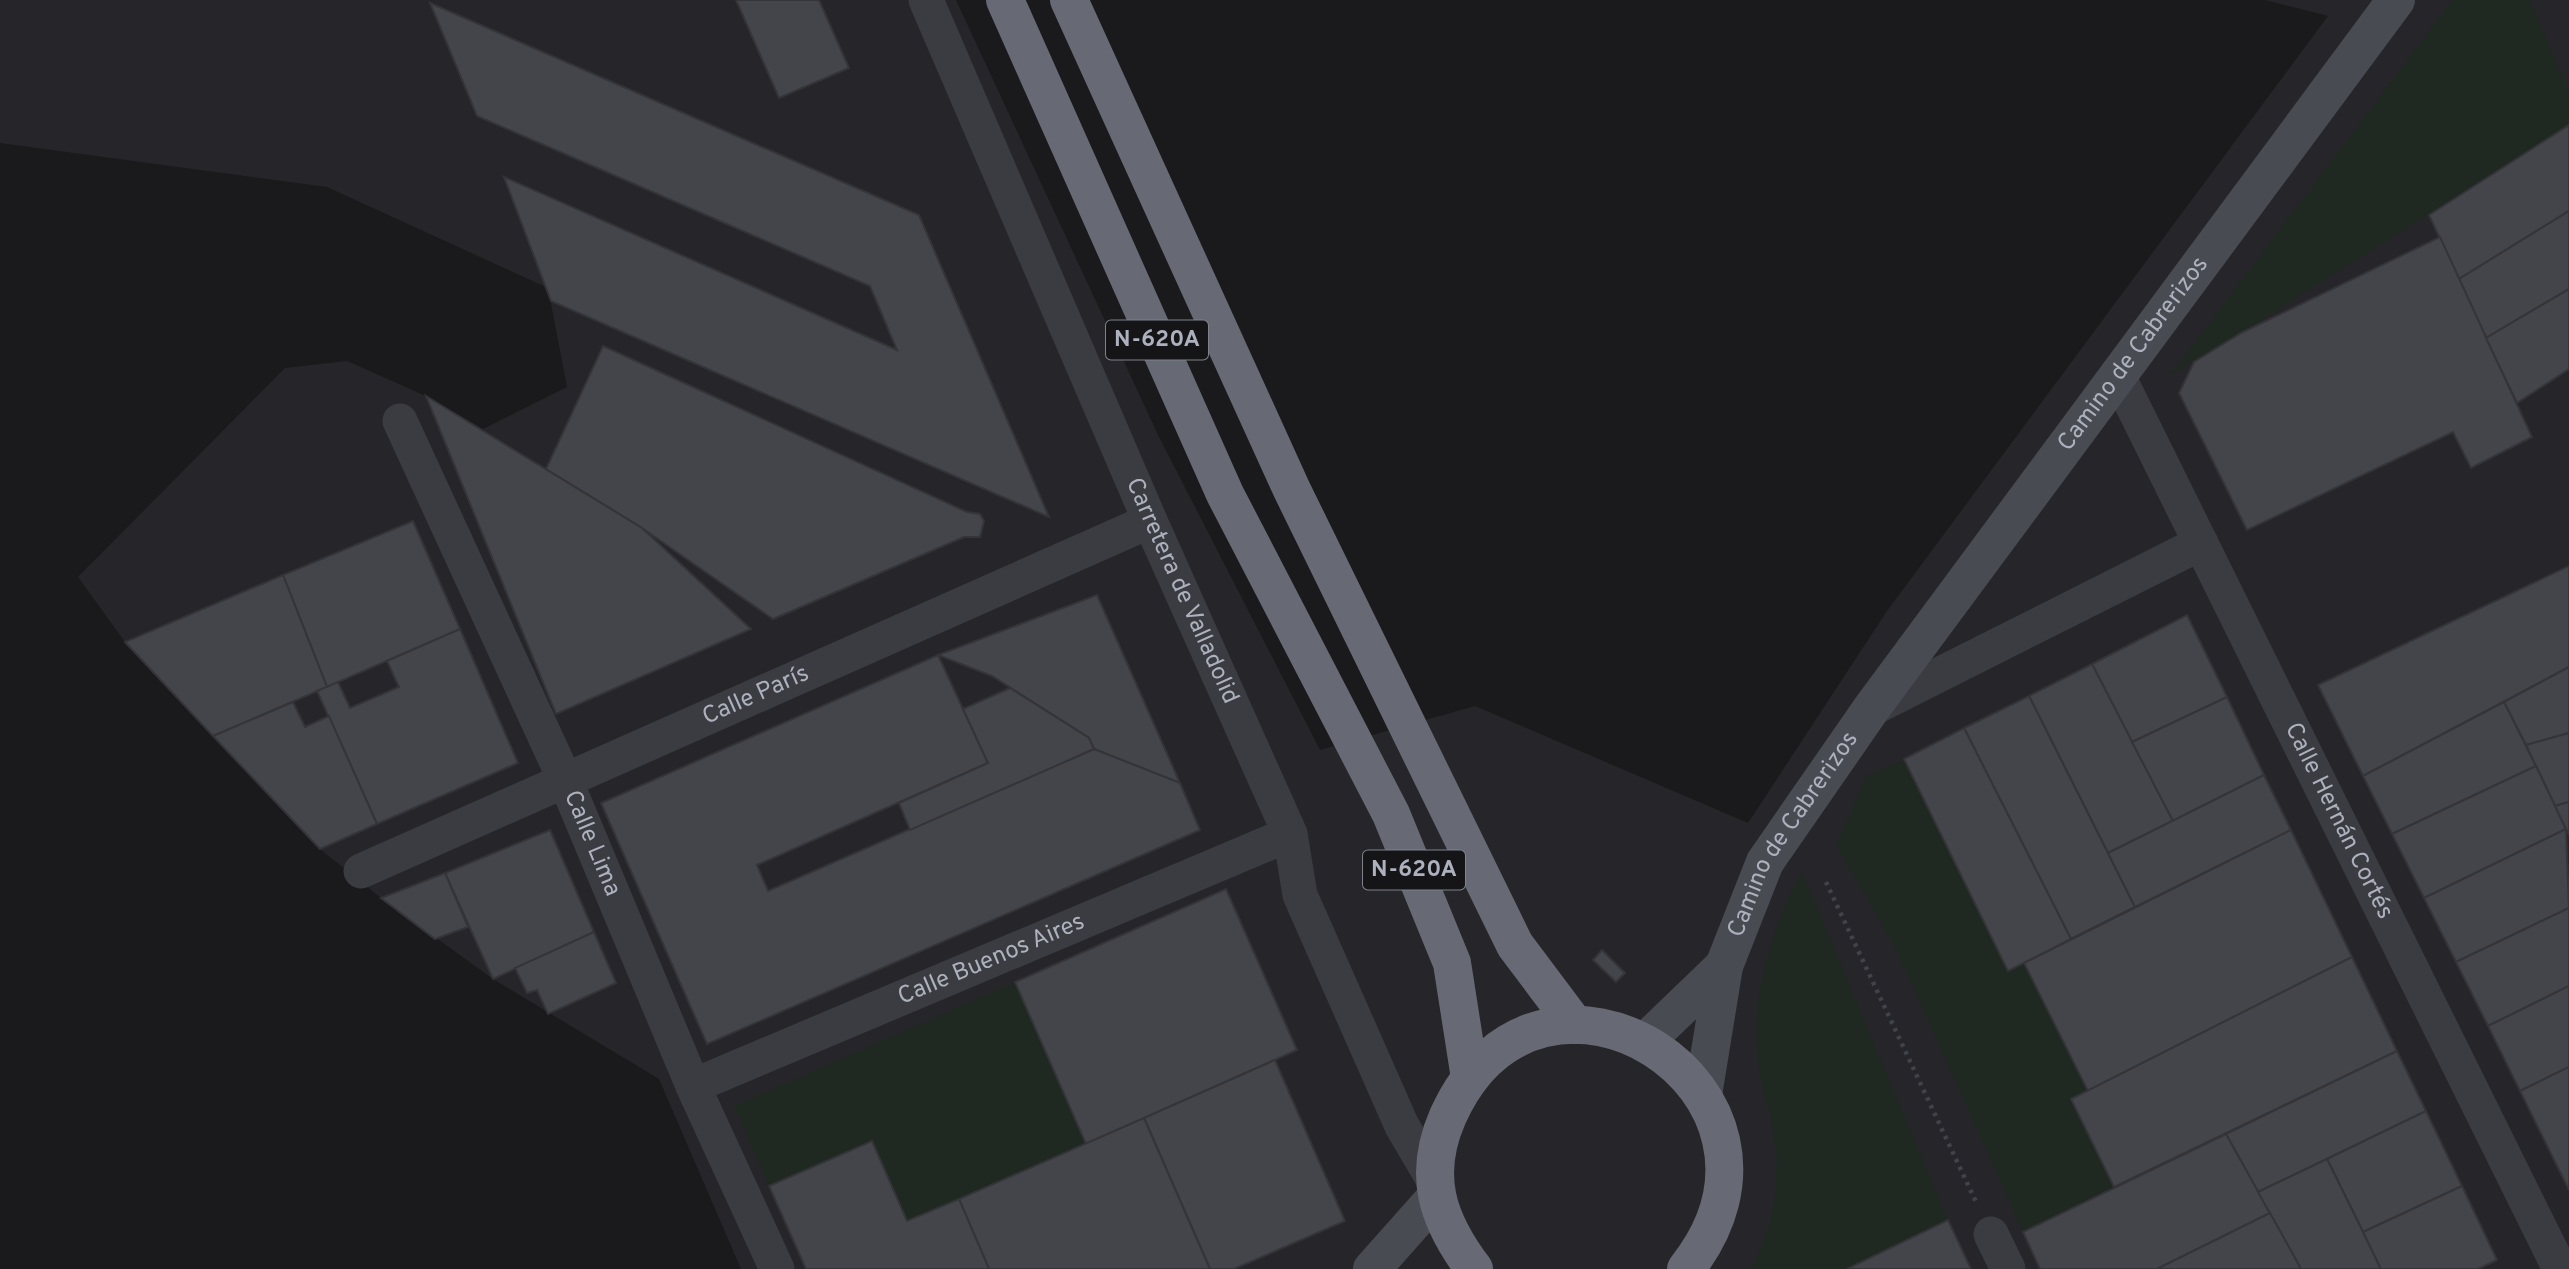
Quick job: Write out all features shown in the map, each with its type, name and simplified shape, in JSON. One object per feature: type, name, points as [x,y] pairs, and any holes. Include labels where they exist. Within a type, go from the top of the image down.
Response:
[{"type":"highway","name":"N-620A","points":[[1005,0],[1225,494],[1391,814],[1452,963],[1470,1078]]},
{"type":"highway","name":"N-620A","points":[[1069,0],[1292,490],[1496,908],[1515,945],[1575,1025]]},
{"type":"highway","points":[[1474,1269],[1455,1244],[1442,1219],[1436,1189],[1444,1127],[1470,1078],[1510,1041],[1532,1031],[1575,1025],[1611,1029],[1645,1042],[1678,1064],[1703,1095],[1720,1134],[1725,1176],[1718,1218],[1686,1269]]},
{"type":"street","name":"Carretera de Valladolid","points":[[926,0],[1150,521],[1290,834],[1300,895],[1402,1126],[1436,1189]]},
{"type":"street","name":"Camino de Cabrerizos","points":[[1703,1095],[1724,966],[1765,862],[1871,709],[2396,0]]},
{"type":"street","name":"Calle Hernán Cortés","points":[[2117,374],[2560,1269]]},
{"type":"street","name":"Calle Lima","points":[[400,421],[566,782],[693,1086],[777,1269]]},
{"type":"street","name":"Calle París","points":[[361,871],[1150,521]]},
{"type":"street","name":"Camino de Cabrerizos","points":[[1871,709],[2201,543]]},
{"type":"street","name":"Calle Buenos Aires","points":[[693,1086],[1290,834]]},
{"type":"street","name":"Camino de Cabrerizos","points":[[1645,1042],[1724,966]]},
{"type":"street","points":[[1372,1269],[1436,1189]]},
{"type":"street","points":[[1991,1234],[2008,1269]]},
{"type":"path","points":[[1826,882],[1991,1234]]},
{"type":"shaded area","points":[[0,0],[956,0],[1159,437],[1320,750],[1475,706],[1748,823],[1887,611],[2328,16],[2265,0],[2569,0],[2569,1269],[741,1269],[659,1079],[493,979],[381,898],[320,849],[125,642],[78,577],[285,368],[347,361],[426,396],[483,429],[567,387],[548,288],[327,187],[0,143]]},
{"type":"shaded area","points":[[2452,0],[2530,0],[2569,92],[2569,125],[2241,333],[2171,374]]},
{"type":"shaded area","points":[[1904,759],[2008,970],[2024,963],[2088,1091],[2072,1100],[2114,1187],[2023,1232],[1895,947],[1836,845],[1867,775]]},
{"type":"shaded area","points":[[1802,872],[1948,1220],[1847,1269],[1751,1269],[1772,1212],[1777,1166],[1775,1140],[1758,1062],[1761,988],[1765,964],[1780,916]]},
{"type":"shaded area","points":[[1015,982],[1086,1144],[907,1221],[872,1141],[769,1186],[734,1106]]},
{"type":"building","points":[[736,0],[819,0],[849,68],[779,98]]},
{"type":"building","points":[[430,3],[919,215],[1049,517],[551,301],[504,177],[897,350],[870,286],[477,116]]},
{"type":"building","points":[[2569,125],[2569,211],[2459,279],[2429,215]]},
{"type":"building","points":[[2569,211],[2569,289],[2486,338],[2459,279]]},
{"type":"building","points":[[2440,237],[2532,437],[2471,468],[2453,432],[2247,530],[2179,393],[2194,362],[2241,333]]},
{"type":"building","points":[[2569,289],[2569,369],[2517,403],[2486,338]]},
{"type":"building","points":[[603,346],[967,512],[980,514],[984,521],[980,537],[964,537],[773,619],[642,528],[546,469]]},
{"type":"building","points":[[426,396],[642,528],[751,629],[556,714]]},
{"type":"building","points":[[413,521],[460,629],[327,687],[283,575]]},
{"type":"building","points":[[2569,566],[2569,667],[2363,776],[2318,685]]},
{"type":"building","points":[[283,575],[327,687],[213,736],[125,642]]},
{"type":"building","points":[[1097,595],[1180,783],[1094,749],[1089,738],[992,676],[938,655]]},
{"type":"building","points":[[2187,615],[2227,697],[2132,742],[2092,664]]},
{"type":"building","points":[[460,629],[518,763],[377,824],[317,691],[338,682],[350,708],[399,687],[387,661]]},
{"type":"building","points":[[938,655],[988,763],[757,865],[768,891],[1094,749],[1180,783],[1200,830],[707,1044],[601,803]]},
{"type":"building","points":[[2092,664],[2173,821],[2108,853],[2029,696]]},
{"type":"building","points":[[2569,667],[2569,733],[2526,745],[2504,702]]},
{"type":"building","points":[[1010,688],[1089,738],[1094,749],[910,830],[899,803],[988,763],[963,709]]},
{"type":"building","points":[[2029,696],[2135,907],[2071,939],[1964,728]]},
{"type":"building","points":[[2227,697],[2264,775],[2173,821],[2132,742]]},
{"type":"building","points":[[293,702],[305,727],[329,716],[377,824],[320,849],[213,736]]},
{"type":"building","points":[[2504,702],[2536,766],[2392,834],[2363,776]]},
{"type":"building","points":[[1964,728],[2071,939],[2008,971],[1904,759]]},
{"type":"building","points":[[2569,733],[2569,802],[2555,806],[2526,745]]},
{"type":"building","points":[[2536,766],[2566,829],[2424,898],[2392,834]]},
{"type":"building","points":[[2264,775],[2291,830],[2135,907],[2108,853]]},
{"type":"building","points":[[2569,802],[2569,835],[2555,806]]},
{"type":"building","points":[[2566,829],[2569,908],[2456,962],[2424,898]]},
{"type":"building","points":[[550,830],[594,932],[493,979],[445,873]]},
{"type":"building","points":[[2291,830],[2352,957],[2088,1091],[2024,963]]},
{"type":"building","points":[[445,873],[468,927],[435,939],[381,898]]},
{"type":"building","points":[[1226,889],[1297,1050],[1086,1144],[1015,982]]},
{"type":"building","points":[[2569,908],[2569,986],[2488,1026],[2456,962]]},
{"type":"building","points":[[594,932],[616,983],[548,1014],[537,990],[527,993],[515,968]]},
{"type":"building","points":[[1602,950],[1625,973],[1616,982],[1593,960]]},
{"type":"building","points":[[2352,957],[2397,1051],[2114,1187],[2071,1099]]},
{"type":"building","points":[[2569,986],[2569,1067],[2520,1091],[2488,1026]]},
{"type":"building","points":[[2397,1051],[2426,1111],[2258,1192],[2226,1134]]},
{"type":"building","points":[[1275,1060],[1345,1221],[1234,1269],[1210,1269],[1144,1118]]},
{"type":"building","points":[[2569,1067],[2569,1190],[2520,1091]]},
{"type":"building","points":[[2426,1111],[2462,1186],[2363,1232],[2327,1159]]},
{"type":"building","points":[[1144,1118],[1210,1269],[989,1269],[959,1199]]},
{"type":"building","points":[[2226,1134],[2270,1213],[2157,1269],[2040,1269],[2023,1232]]},
{"type":"building","points":[[872,1141],[907,1221],[959,1199],[989,1269],[806,1269],[769,1186]]},
{"type":"building","points":[[2327,1159],[2381,1269],[2301,1269],[2258,1192]]},
{"type":"building","points":[[2462,1186],[2497,1260],[2478,1269],[2381,1269],[2363,1232]]},
{"type":"building","points":[[2270,1213],[2301,1269],[2157,1269]]},
{"type":"building","points":[[1948,1220],[1971,1269],[1847,1269]]}]
